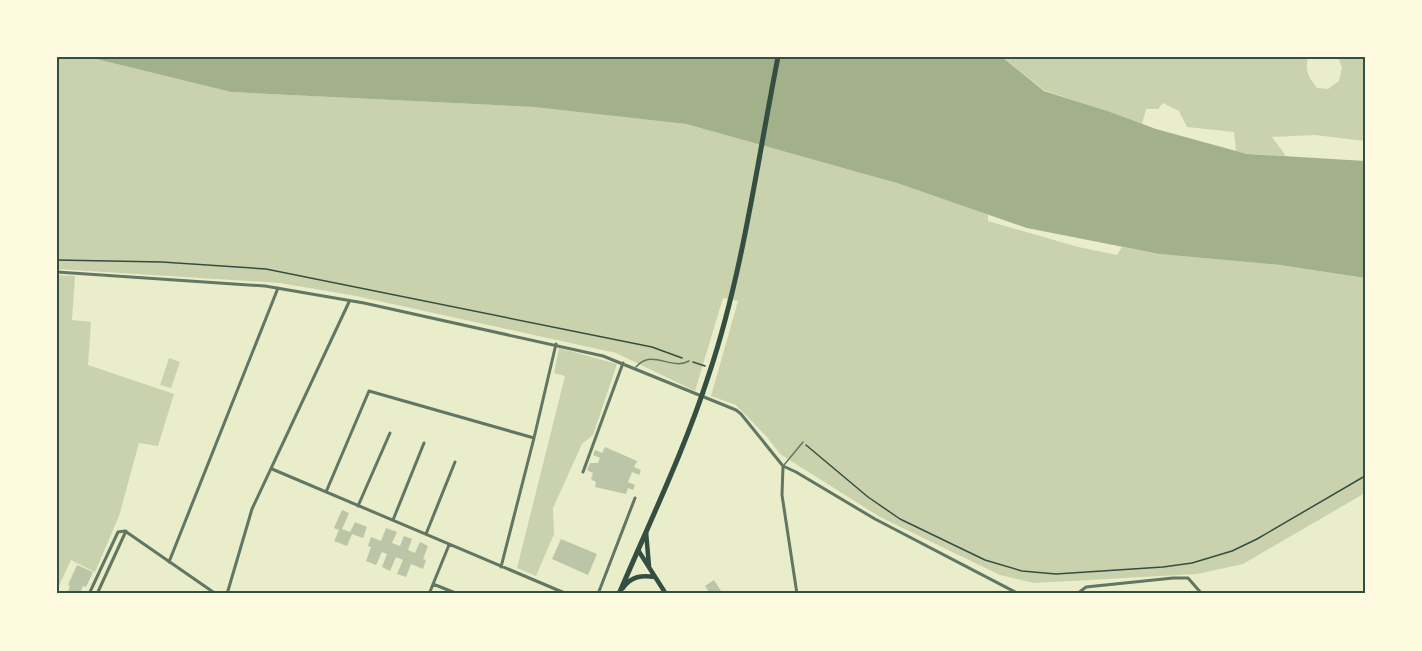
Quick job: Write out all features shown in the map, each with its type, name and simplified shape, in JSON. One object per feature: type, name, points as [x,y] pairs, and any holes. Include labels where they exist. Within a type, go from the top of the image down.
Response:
[{"type":"main road","points":[[619,593],[709,377],[742,242],[778,57]]},
{"type":"main road","points":[[646,531],[649,569]]},
{"type":"main road","points":[[638,550],[666,594]]},
{"type":"main road","points":[[619,593],[626,583],[640,576],[655,577]]},
{"type":"street","points":[[57,272],[278,287],[417,314],[603,356],[736,410],[783,466],[875,519],[1019,594]]},
{"type":"street","points":[[169,562],[278,287]]},
{"type":"street","points":[[227,594],[252,509],[349,302]]},
{"type":"street","points":[[501,567],[556,344]]},
{"type":"street","points":[[583,472],[623,363]]},
{"type":"street","points":[[326,492],[369,391],[534,438]]},
{"type":"street","points":[[358,506],[390,433]]},
{"type":"street","points":[[393,520],[424,443]]},
{"type":"street","points":[[426,534],[455,462]]},
{"type":"street","points":[[783,466],[782,495],[797,594]]},
{"type":"street","points":[[272,469],[567,594]]},
{"type":"street","points":[[598,594],[635,498]]},
{"type":"street","points":[[97,594],[126,531]]},
{"type":"street","points":[[89,594],[118,532],[126,531],[216,594]]},
{"type":"street","points":[[429,594],[449,544]]},
{"type":"street","points":[[1077,594],[1086,587],[1188,578],[1202,594]]},
{"type":"street","points":[[433,584],[458,594]]},
{"type":"lane","points":[[635,368],[642,361],[651,358],[677,364],[689,361]]},
{"type":"lane","points":[[783,466],[803,442]]},
{"type":"path","points":[[57,260],[162,262],[267,269],[652,347],[706,366]]},
{"type":"path","points":[[803,442],[868,497],[900,519],[985,560],[1022,571],[1040,573],[1075,574],[1163,567],[1204,560],[1232,551],[1250,542],[1365,476]]},
{"type":"shaded area","points":[[57,57],[88,57],[231,92],[533,107],[686,124],[900,184],[988,214],[988,221],[1078,247],[1117,255],[1122,247],[1159,254],[1280,265],[1365,278],[1365,493],[1243,564],[1197,574],[1034,583],[1000,575],[880,517],[780,454],[736,405],[711,396],[738,301],[723,298],[695,391],[616,353],[356,296],[280,283],[57,269]]},
{"type":"shaded area","points":[[88,57],[1002,57],[1044,91],[1156,129],[1247,154],[1365,161],[1365,278],[1280,265],[1159,254],[1027,228],[900,184],[686,124],[533,107],[231,92]]},
{"type":"shaded area","points":[[1002,57],[1308,57],[1307,70],[1311,80],[1317,88],[1328,89],[1339,81],[1342,68],[1338,57],[1365,57],[1365,141],[1315,135],[1272,137],[1286,156],[1247,154],[1236,151],[1234,132],[1187,127],[1179,111],[1163,103],[1158,109],[1146,109],[1142,124],[1044,90]]},
{"type":"shaded area","points":[[57,275],[75,276],[72,320],[91,322],[88,365],[174,394],[158,446],[139,443],[119,516],[95,572],[71,560],[57,590]]},
{"type":"shaded area","points":[[559,348],[617,364],[593,435],[582,444],[553,508],[554,534],[536,576],[517,568],[565,376],[554,373]]},
{"type":"shaded area","points":[[169,358],[180,362],[171,388],[160,385]]},
{"type":"building","points":[[605,447],[637,461],[634,467],[641,470],[639,475],[632,472],[628,482],[635,485],[633,490],[628,488],[626,494],[595,487],[596,482],[591,479],[593,473],[587,470],[590,463],[598,463],[600,458],[593,455],[595,450],[602,453]]},
{"type":"building","points":[[342,510],[349,513],[342,529],[350,532],[355,522],[367,527],[363,538],[352,534],[347,546],[334,541],[339,530],[334,528]]},
{"type":"building","points":[[386,528],[397,532],[392,543],[400,546],[404,536],[412,539],[408,550],[415,553],[420,542],[428,546],[423,559],[426,560],[423,569],[411,564],[406,577],[397,574],[403,560],[396,557],[390,571],[382,567],[387,554],[382,552],[376,565],[366,561],[371,547],[368,546],[371,537],[381,541]]},
{"type":"building","points":[[561,539],[597,554],[588,575],[552,559]]},
{"type":"building","points":[[77,565],[93,572],[80,594],[67,594],[70,586],[68,585]]},
{"type":"building","points":[[714,580],[723,594],[710,594],[705,586]]}]
